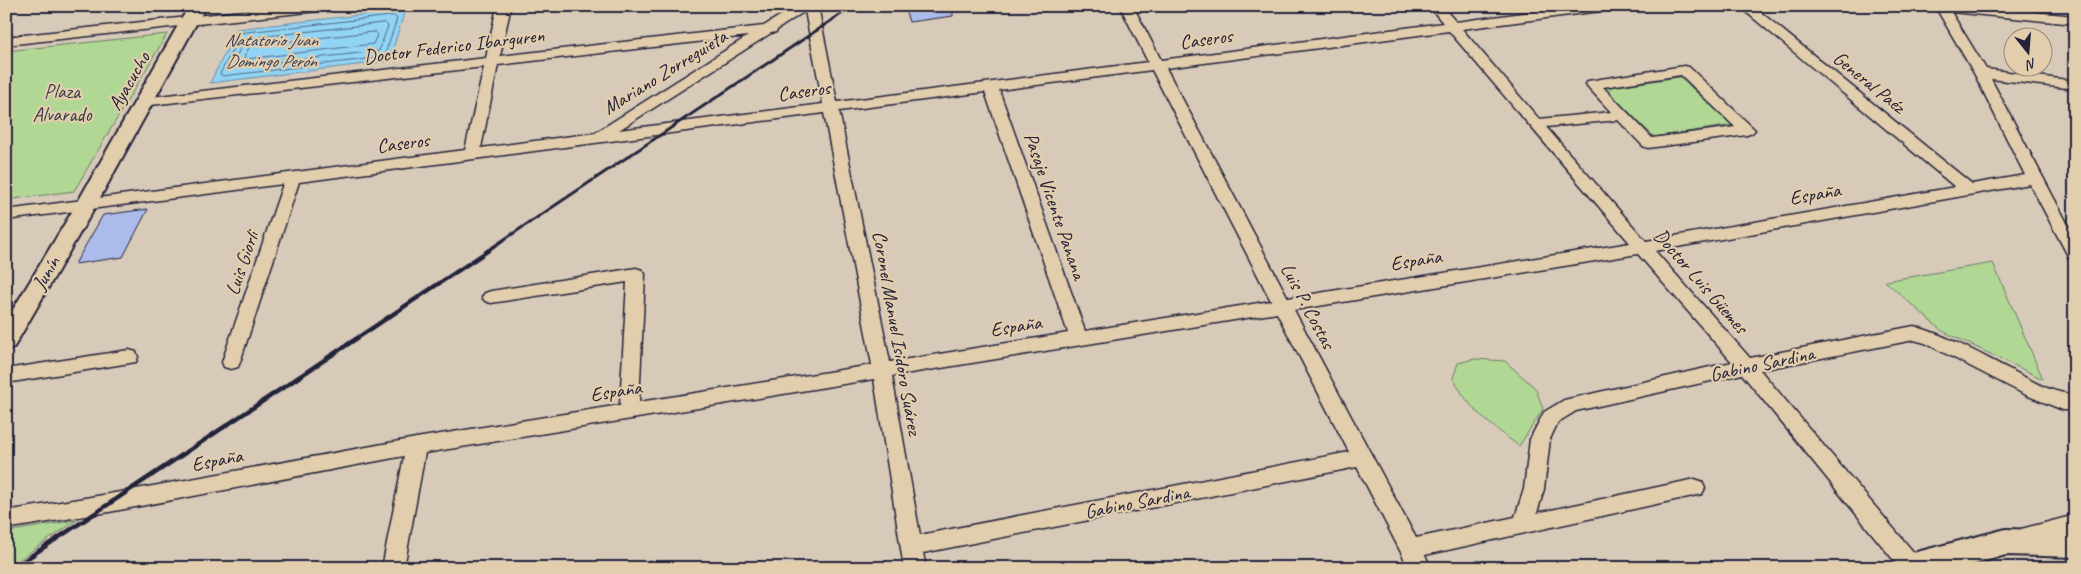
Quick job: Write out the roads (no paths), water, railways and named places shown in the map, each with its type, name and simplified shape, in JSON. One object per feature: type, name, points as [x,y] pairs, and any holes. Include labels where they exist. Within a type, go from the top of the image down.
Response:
[{"type":"main road","points":[[1911,568],[2006,542],[2075,544]]},
{"type":"street","points":[[6,41],[193,14],[327,6]]},
{"type":"street","points":[[472,154],[504,6]]},
{"type":"street","name":"Mariano Zorreguieta","points":[[597,138],[804,6]]},
{"type":"street","name":"Coronel Manuel Isidoro Suárez","points":[[811,6],[882,370],[915,568]]},
{"type":"street","name":"Luis P. Costas","points":[[1126,6],[1415,559]]},
{"type":"street","name":"Doctor Luis Güemes","points":[[1435,6],[1746,366],[1911,568]]},
{"type":"street","name":"Caseros","points":[[6,215],[1608,6]]},
{"type":"street","name":"General Paéz","points":[[1745,6],[1968,189]]},
{"type":"street","points":[[1941,7],[2075,20]]},
{"type":"street","points":[[1941,7],[1981,73],[2075,254]]},
{"type":"street","name":"Ayacucho","points":[[86,205],[193,14]]},
{"type":"street","name":"Doctor Federico Ibarguren","points":[[142,102],[770,29]]},
{"type":"street","points":[[1684,70],[1747,130],[1648,143],[1622,115],[1593,84],[1684,70]]},
{"type":"street","points":[[1981,73],[2075,85]]},
{"type":"street","name":"Pasaje Vicente Panana","points":[[991,87],[1079,338]]},
{"type":"street","points":[[1535,124],[1622,115]]},
{"type":"street","name":"Luis Giorli","points":[[231,362],[293,178]]},
{"type":"street","name":"España","points":[[6,520],[109,503],[416,446],[1281,304],[1643,247],[2034,178]]},
{"type":"street","name":"Junín","points":[[6,341],[86,205]]},
{"type":"street","points":[[2057,222],[2075,225]]},
{"type":"street","points":[[491,297],[636,274],[629,411]]},
{"type":"street","name":"Gabino Sardina","points":[[1523,526],[1534,489],[1540,439],[1551,417],[1571,405],[1746,366],[1914,333],[1931,338],[2033,390],[2063,402],[2075,402]]},
{"type":"street","points":[[6,376],[129,357]]},
{"type":"street","points":[[393,568],[416,446]]},
{"type":"street","name":"Gabino Sardina","points":[[911,546],[1363,458]]},
{"type":"street","points":[[1415,559],[1523,526],[1696,488]]},
{"type":"street","points":[[2006,542],[2075,524]]},
{"type":"water","name":"Natatorio Juan Domingo Perón","points":[[405,10],[389,61],[210,83],[237,29]]},
{"type":"railway","points":[[487,251],[853,6]]},
{"type":"railway","points":[[13,568],[489,250]]},
{"type":"park label","name":"Plaza Alvarado","points":[[62,102]]}]
